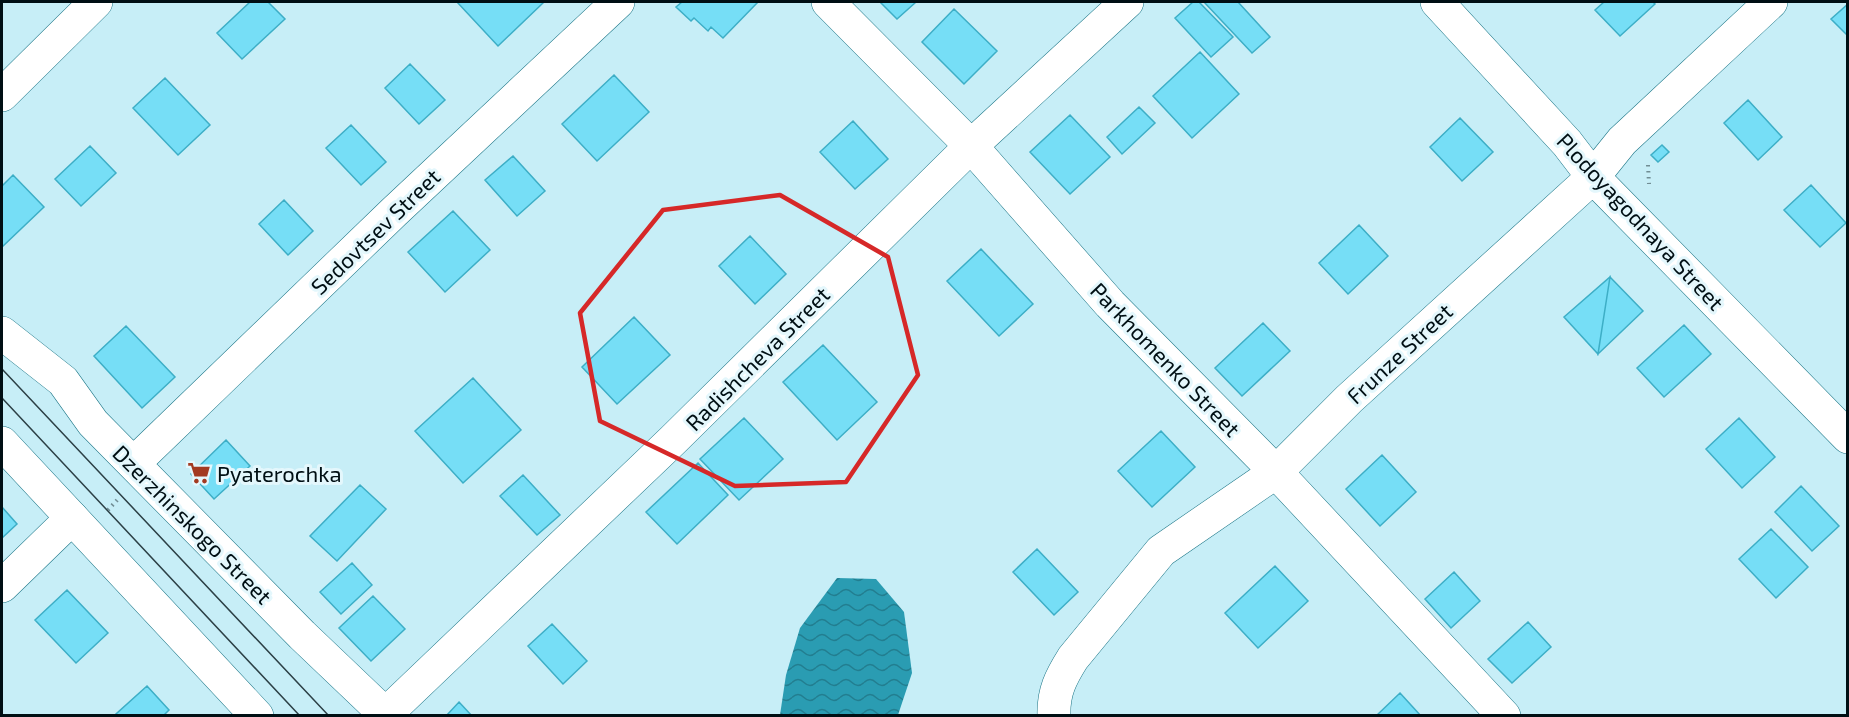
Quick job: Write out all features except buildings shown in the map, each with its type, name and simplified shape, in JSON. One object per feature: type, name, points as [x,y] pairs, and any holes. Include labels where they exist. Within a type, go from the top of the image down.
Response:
[{"type":"street","points":[[2,94],[96,2]]},
{"type":"street","name":"Sedovtsev Street","points":[[138,468],[386,220],[618,2]]},
{"type":"street","name":"Parkhomenko Street","points":[[828,2],[971,146],[1110,304],[1276,472],[1504,716]]},
{"type":"street","name":"Radishcheva Street","points":[[386,715],[673,440],[971,146],[1127,2]]},
{"type":"street","name":"Plodoyagodnaya Street","points":[[1437,2],[1567,143],[1593,177],[1848,437]]},
{"type":"street","name":"Frunze Street","points":[[1054,716],[1053,697],[1061,676],[1161,550],[1276,472],[1349,399],[1593,177],[1622,141],[1771,2]]},
{"type":"street","name":"Dzerzhinskogo Street","points":[[2,333],[63,381],[93,423],[302,635],[386,715]]},
{"type":"street","points":[[2,443],[257,716]]},
{"type":"street","points":[[2,586],[79,525]]},
{"type":"path","points":[[1644,120],[1654,239]]},
{"type":"path","points":[[79,525],[138,468]]},
{"type":"highlighted area","points":[[780,195],[888,257],[918,375],[846,482],[735,486],[600,421],[580,313],[663,210]]},
{"type":"water","points":[[837,578],[876,579],[904,612],[912,673],[898,715],[780,715],[786,675],[800,628]]},
{"type":"tram line","points":[[2,369],[329,716]]},
{"type":"tram line","points":[[2,398],[300,716]]},
{"type":"place","name":"Pyaterochka","points":[[199,473]]}]
